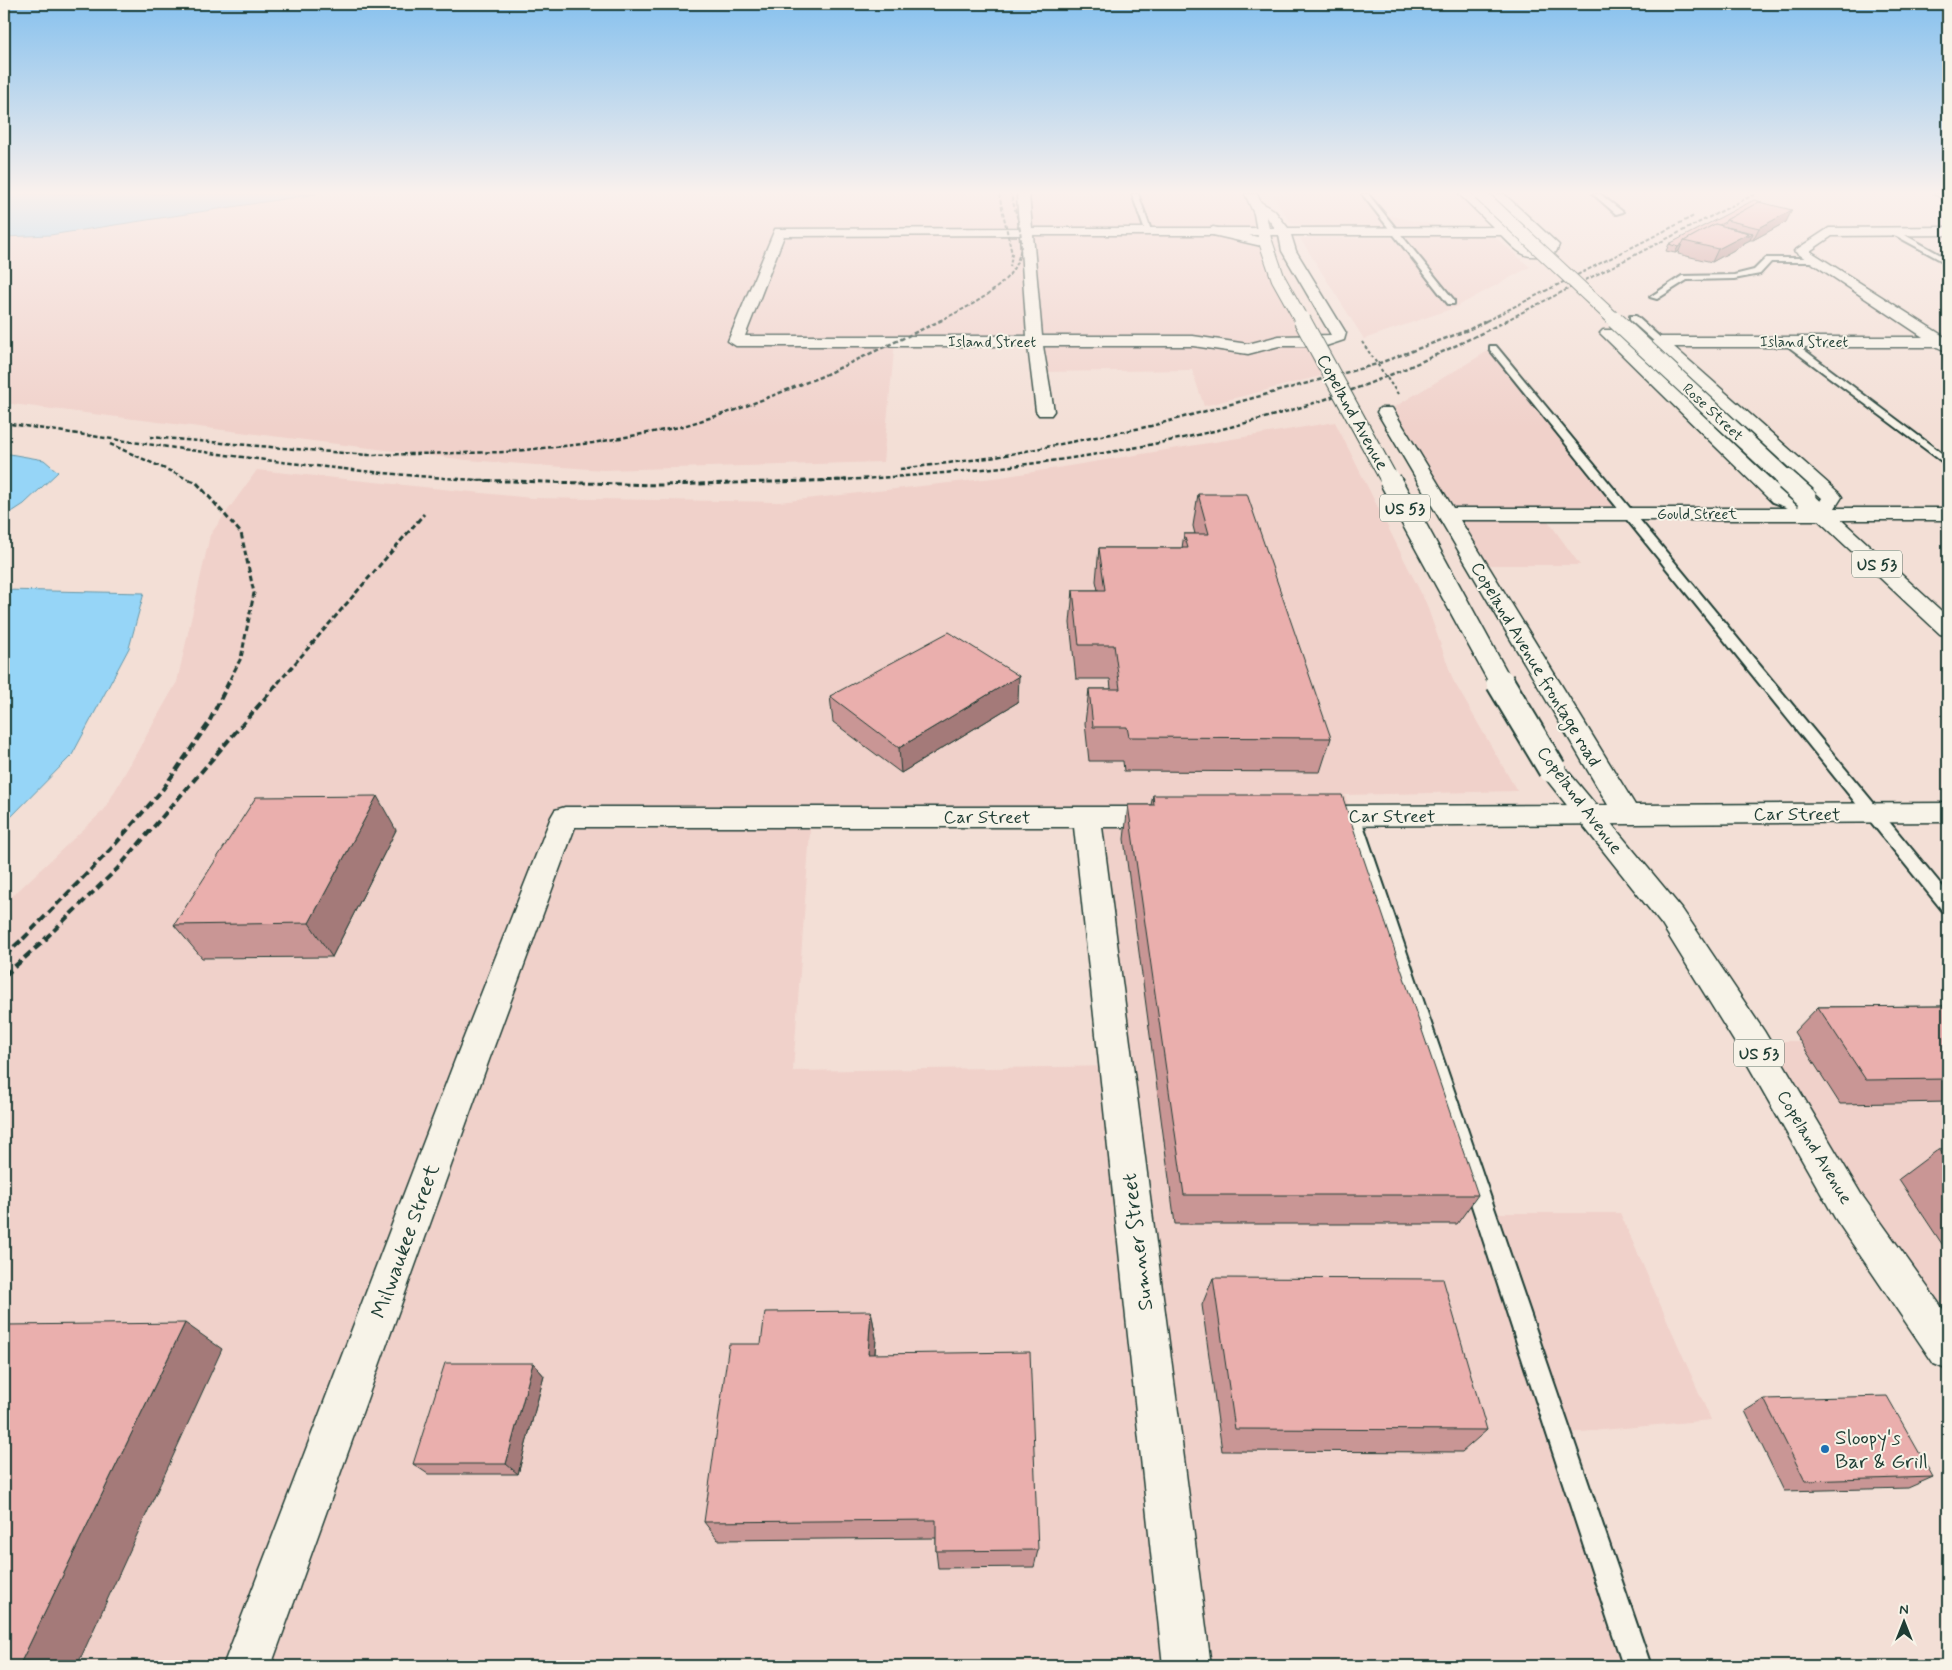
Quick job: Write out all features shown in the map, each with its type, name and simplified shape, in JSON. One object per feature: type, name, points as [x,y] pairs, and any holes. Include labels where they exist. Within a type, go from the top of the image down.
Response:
[{"type":"main road","name":"Island Street","points":[[763,272],[736,341],[1193,341],[1248,349],[1278,341],[1326,341],[1339,337],[1301,272]]},
{"type":"main road","points":[[1029,272],[1035,342],[1045,411]]},
{"type":"main road","name":"Copeland Avenue","points":[[1276,272],[1484,654],[1552,769],[1588,816],[1672,917],[1752,1041],[1848,1206],[1948,1350]]},
{"type":"main road","name":"Rose Street","points":[[1564,272],[1948,629]]},
{"type":"main road","points":[[1833,272],[1945,344]]},
{"type":"main road","points":[[1608,333],[1779,498],[1822,514],[1832,497],[1660,342]]},
{"type":"main road","name":"Island Street","points":[[1660,342],[1945,344]]},
{"type":"main road","name":"Copeland Avenue frontage road","points":[[1386,412],[1445,514],[1627,815]]},
{"type":"main road","name":"Gould Street","points":[[1445,514],[1948,514]]},
{"type":"main road","name":"Car Street","points":[[1283,816],[1948,813]]},
{"type":"main road","name":"Car Street","points":[[565,817],[1185,817]]},
{"type":"main road","name":"Milwaukee Street","points":[[247,1666],[465,1078],[565,817]]},
{"type":"main road","name":"Sumner Street","points":[[1087,817],[1187,1666]]},
{"type":"lane","points":[[1428,272],[1451,302]]},
{"type":"lane","points":[[1654,297],[1686,278],[1734,277],[1757,272]]},
{"type":"lane","points":[[1633,318],[1660,342]]},
{"type":"lane","points":[[1788,342],[1948,463]]},
{"type":"lane","points":[[1493,348],[1948,905]]},
{"type":"lane","points":[[1352,816],[1636,1666]]},
{"type":"path","points":[[1360,339],[1399,395],[1393,406],[1386,412]]},
{"type":"shaded area","points":[[4,272],[1281,272],[1332,373],[1204,406],[1192,370],[1039,372],[1035,342],[895,342],[883,462],[603,470],[467,460],[4,403]]},
{"type":"shaded area","points":[[1322,272],[1423,272],[1447,299],[1430,272],[1521,272],[1454,308],[1364,339]]},
{"type":"shaded area","points":[[1493,348],[1630,514],[1543,514],[1580,565],[1476,565],[1386,412]]},
{"type":"shaded area","points":[[1335,422],[1426,603],[1453,680],[1517,791],[1345,795],[1485,1213],[1620,1213],[1711,1420],[1559,1434],[1637,1666],[4,1666],[4,904],[104,810],[177,682],[210,535],[257,470],[531,498],[779,502],[1002,477]],"holes":[[[811,817],[1087,817],[1116,1066],[793,1071]]]},
{"type":"shaded area","points":[[1752,1041],[1948,1041],[1948,1350],[1848,1205]]},
{"type":"water","points":[[4,453],[44,460],[58,472],[24,504],[4,517]]},
{"type":"water","points":[[4,590],[144,593],[129,648],[72,755],[4,824]]},
{"type":"building","points":[[1198,494],[1247,494],[1331,738],[1129,737],[1127,727],[1093,727],[1089,689],[1120,689],[1114,645],[1079,645],[1073,590],[1105,590],[1099,548],[1188,548],[1184,534],[1209,534]]},
{"type":"building","points":[[949,632],[1019,676],[899,748],[830,696]]},
{"type":"building","points":[[1153,795],[1342,795],[1478,1195],[1184,1195],[1128,805],[1154,805]]},
{"type":"building","points":[[377,796],[309,923],[174,925],[256,797]]},
{"type":"building","points":[[1948,1006],[1948,1079],[1866,1080],[1818,1007]]},
{"type":"building","points":[[1939,1149],[1948,1149],[1948,1161]]},
{"type":"building","points":[[1213,1278],[1443,1279],[1487,1430],[1235,1429]]},
{"type":"building","points":[[871,1311],[868,1354],[1030,1352],[1038,1550],[936,1551],[936,1520],[704,1522],[729,1344],[761,1344],[765,1312]]},
{"type":"building","points":[[185,1323],[19,1666],[4,1666],[4,1328],[6,1325]]},
{"type":"building","points":[[445,1363],[533,1363],[506,1464],[413,1464]]},
{"type":"building","name":"Sloopy's Bar & Grill","points":[[1887,1396],[1933,1477],[1805,1481],[1764,1399]]},
{"type":"railway","points":[[939,321],[988,294],[999,286],[1011,272]]},
{"type":"railway","points":[[1486,321],[1583,272]]},
{"type":"railway","points":[[1505,321],[1602,272]]},
{"type":"railway","points":[[150,437],[368,455],[505,452],[593,443],[680,427],[736,410],[820,377],[942,320]]},
{"type":"railway","points":[[830,480],[954,472],[1021,465],[1155,444],[1221,429],[1286,412],[1349,391],[1430,358],[1508,320]]},
{"type":"railway","points":[[900,469],[996,457],[1151,426],[1377,364],[1468,330],[1486,321]]},
{"type":"railway","points":[[4,423],[186,450],[308,465],[368,472],[480,480]]},
{"type":"railway","points":[[110,444],[191,481]]},
{"type":"railway","points":[[470,480],[480,480]]},
{"type":"railway","points":[[480,480],[659,485],[830,480]]},
{"type":"railway","points":[[480,480],[491,481]]},
{"type":"railway","points":[[821,481],[830,480]]},
{"type":"railway","points":[[830,480],[847,480]]},
{"type":"railway","points":[[191,481],[196,482],[241,533],[254,593],[241,658],[228,683]]},
{"type":"railway","points":[[278,683],[424,514]]},
{"type":"railway","points":[[24,938],[111,849],[163,789],[208,724],[229,682]]},
{"type":"railway","points":[[45,939],[118,868],[279,682]]},
{"type":"railway","points":[[4,956],[24,938]]},
{"type":"railway","points":[[4,976],[47,938]]},
{"type":"place","name":"Sloopy's Bar & Grill","points":[[1825,1449]]}]
